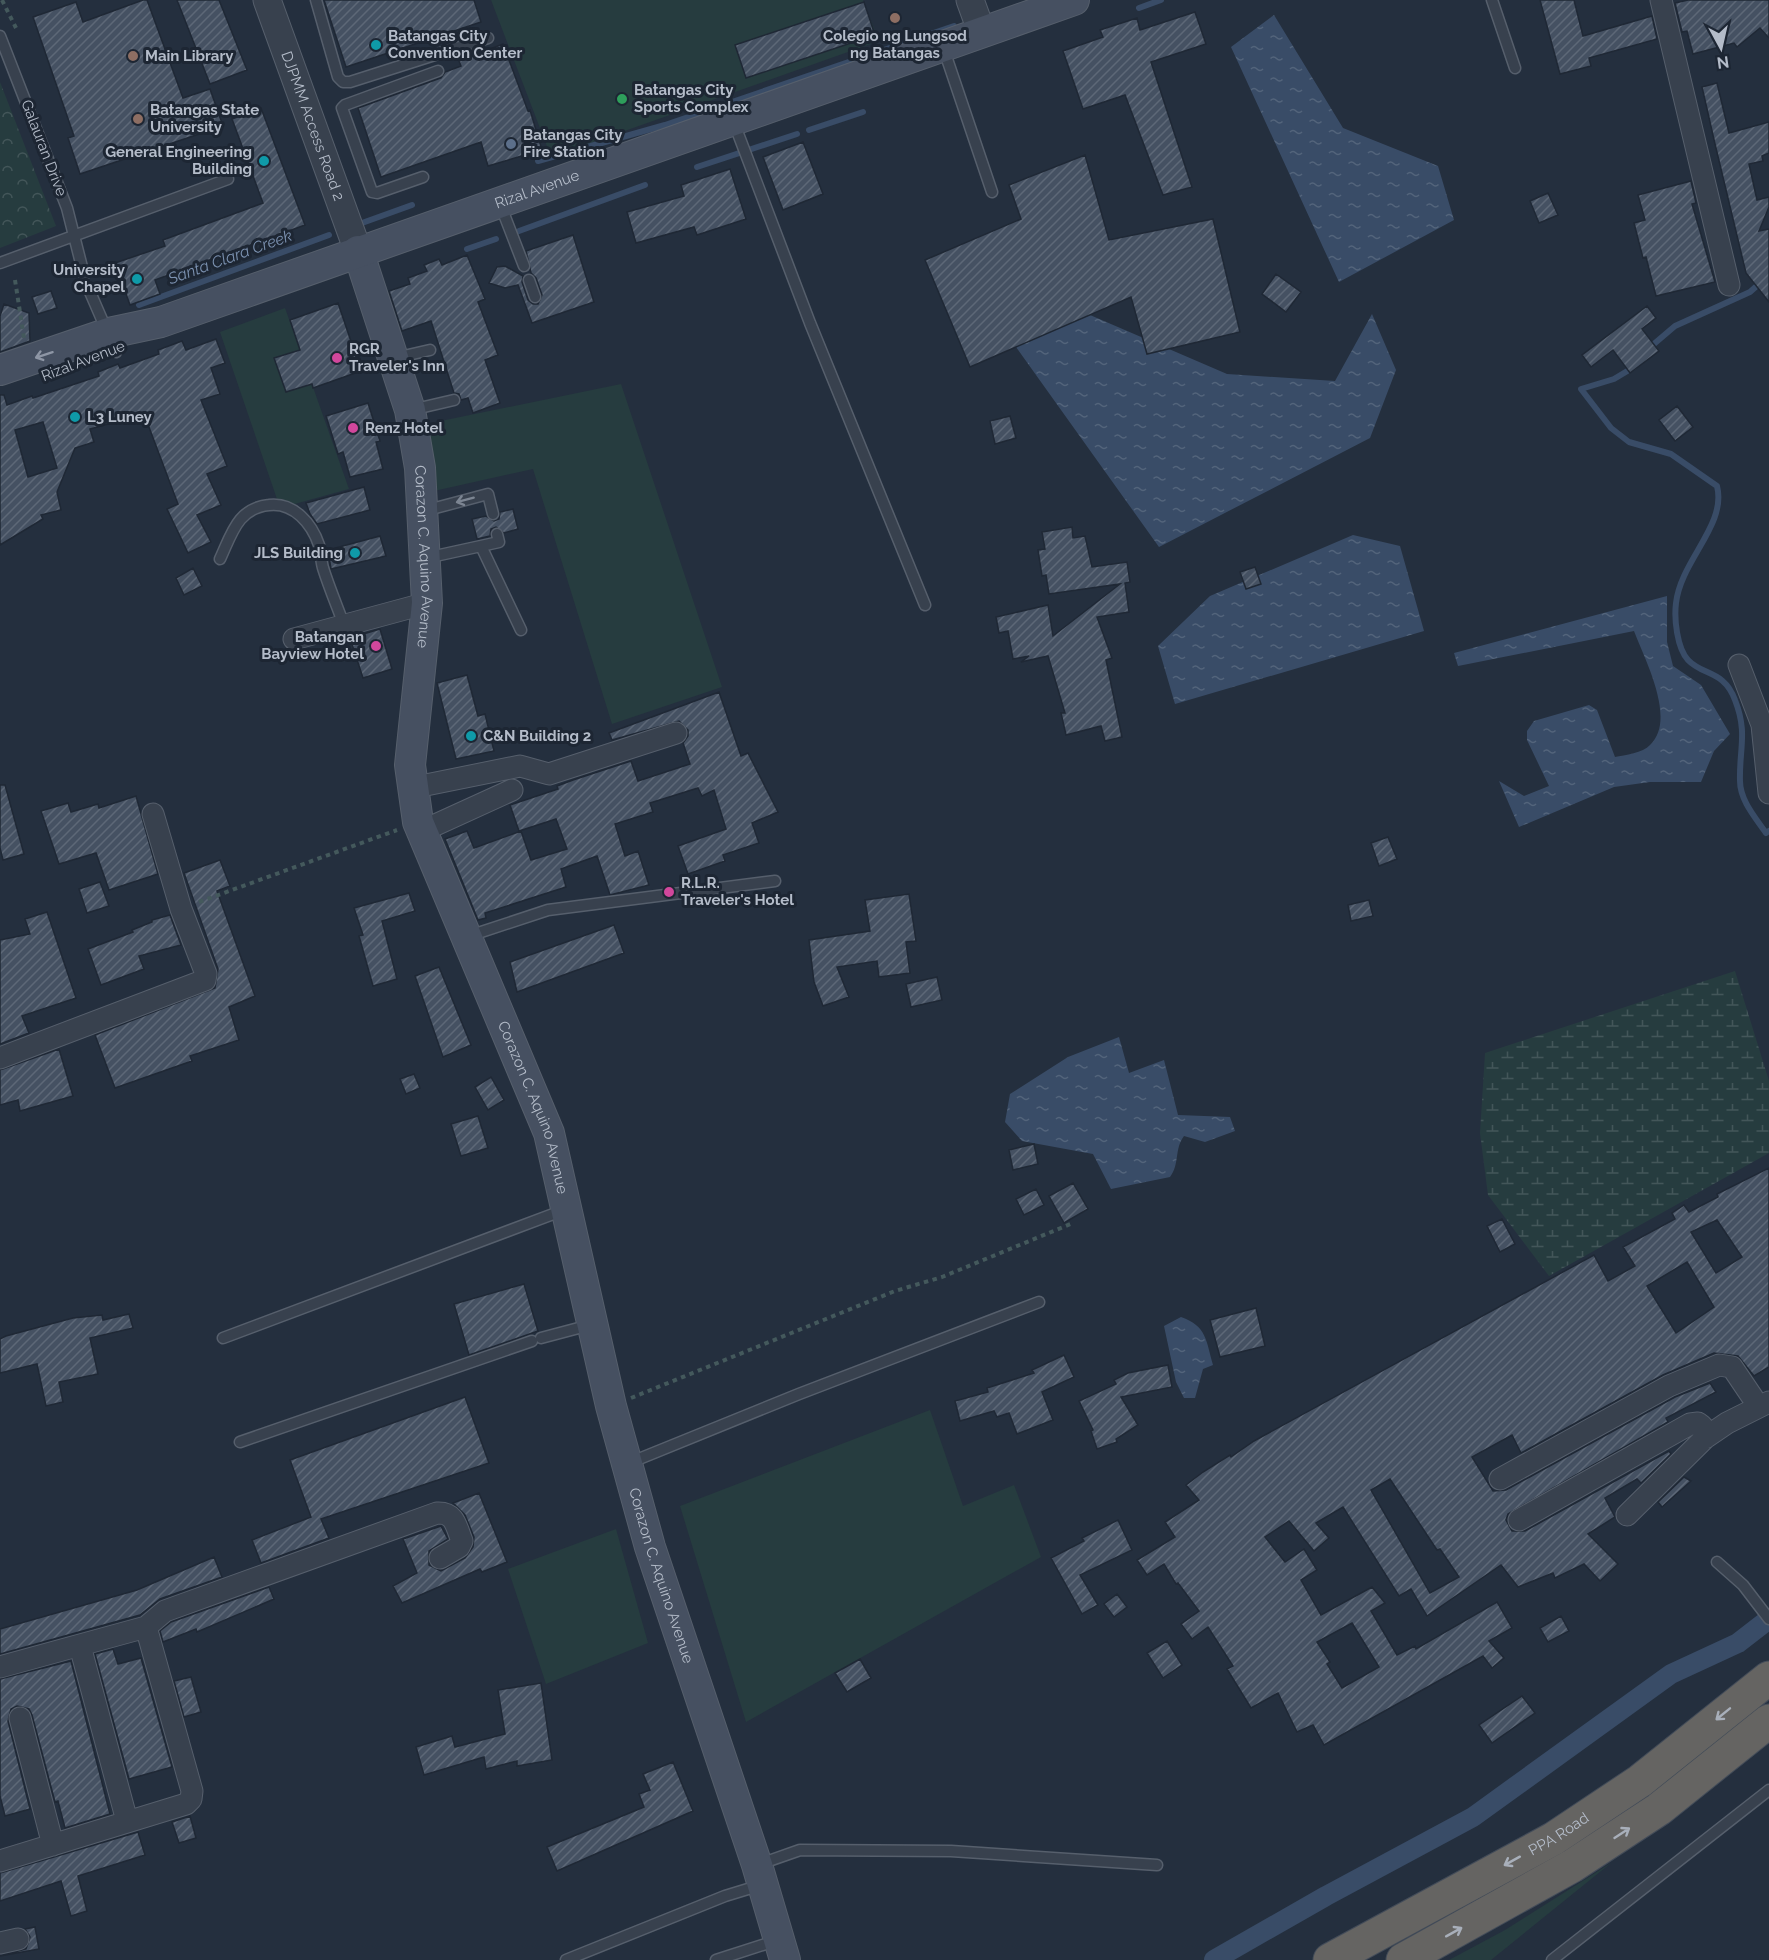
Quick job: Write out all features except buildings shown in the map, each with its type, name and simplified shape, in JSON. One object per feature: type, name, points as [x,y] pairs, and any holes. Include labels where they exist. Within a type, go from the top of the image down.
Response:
[{"type":"highway","name":"PPA Road","points":[[1329,1960],[1553,1839],[1640,1781],[1769,1678]]},
{"type":"highway","points":[[1403,1960],[1581,1860],[1659,1809],[1769,1721]]},
{"type":"main road","name":"Rizal Avenue","points":[[0,391],[161,322],[1074,0]]},
{"type":"main road","name":"Corazon C. Aquino Avenue","points":[[358,251],[395,358],[410,410],[420,468],[428,603],[410,765],[411,788],[419,827],[549,1133],[611,1406],[650,1548],[782,1950]]},
{"type":"main road","name":"Rizal Avenue","points":[[0,370],[112,342]]},
{"type":"street","name":"DJPMM Access Road 2","points":[[267,0],[358,251]]},
{"type":"street","points":[[970,0],[982,33]]},
{"type":"street","points":[[1661,0],[1729,285]]},
{"type":"street","points":[[294,639],[428,603]]},
{"type":"street","points":[[1738,664],[1762,725],[1769,794]]},
{"type":"street","points":[[411,788],[520,766],[549,774],[676,733]]},
{"type":"street","points":[[419,827],[512,790]]},
{"type":"street","points":[[0,1058],[205,980],[206,974],[181,909],[153,814]]},
{"type":"street","points":[[1500,1479],[1670,1386],[1719,1365],[1732,1367],[1764,1404],[1727,1422],[1705,1438],[1627,1515]]},
{"type":"street","points":[[1519,1520],[1690,1424],[1698,1423],[1702,1426],[1705,1438]]},
{"type":"street","points":[[0,1667],[146,1627],[165,1611],[437,1513],[446,1512],[453,1516],[462,1541],[459,1547],[440,1558]]},
{"type":"street","points":[[0,1861],[186,1804],[191,1799],[192,1791],[146,1627]]},
{"type":"street","points":[[80,1646],[127,1821]]},
{"type":"street","points":[[20,1718],[53,1845]]},
{"type":"lane","points":[[316,0],[338,77],[343,82],[350,82],[488,38]]},
{"type":"lane","points":[[1492,0],[1515,68]]},
{"type":"lane","name":"Galauran Drive","points":[[0,36],[5,62],[67,208],[84,275]]},
{"type":"lane","points":[[943,46],[992,192]]},
{"type":"lane","points":[[423,177],[377,193],[372,192],[342,108],[438,71]]},
{"type":"lane","points":[[733,120],[810,322],[925,605]]},
{"type":"lane","points":[[0,263],[228,179]]},
{"type":"lane","points":[[499,201],[524,266]]},
{"type":"lane","points":[[529,280],[535,297]]},
{"type":"lane","points":[[90,292],[112,342]]},
{"type":"lane","points":[[395,358],[430,350]]},
{"type":"lane","points":[[410,410],[454,400]]},
{"type":"lane","points":[[423,511],[488,494],[493,514]]},
{"type":"lane","points":[[220,559],[235,526],[249,508],[272,504],[294,509],[305,520],[318,545],[322,565],[344,625]]},
{"type":"lane","points":[[426,558],[500,542],[497,534]]},
{"type":"lane","points":[[480,546],[521,630]]},
{"type":"lane","points":[[466,937],[548,910],[775,881]]},
{"type":"lane","points":[[224,1338],[567,1209]]},
{"type":"lane","points":[[627,1464],[799,1394],[1039,1302]]},
{"type":"lane","points":[[240,1442],[536,1340],[594,1324]]},
{"type":"lane","points":[[1718,1562],[1743,1585],[1769,1619]]},
{"type":"lane","points":[[1551,1960],[1769,1790]]},
{"type":"lane","points":[[566,1960],[725,1896],[800,1850],[951,1851],[1157,1865]]},
{"type":"lane","points":[[716,1960],[782,1950]]},
{"type":"path","points":[[2,0],[16,28]]},
{"type":"path","points":[[15,280],[27,347]]},
{"type":"path","points":[[181,909],[419,827]]},
{"type":"path","points":[[611,1406],[895,1291],[942,1277],[1073,1223]]},
{"type":"green space","name":"Batangas City Sports Complex","points":[[491,0],[863,0],[879,41],[551,157]]},
{"type":"green space","points":[[0,82],[56,226],[0,248]]},
{"type":"green space","points":[[285,308],[349,489],[280,508],[220,332]]},
{"type":"green space","points":[[621,384],[722,687],[612,724],[533,469],[434,491],[426,424]]},
{"type":"green space","points":[[1735,971],[1769,1081],[1769,1153],[1549,1276],[1488,1195],[1480,1133],[1485,1053]]},
{"type":"green space","points":[[930,1410],[963,1506],[1014,1485],[1041,1557],[746,1722],[680,1506]]},
{"type":"green space","points":[[616,1529],[648,1643],[546,1684],[508,1569]]},
{"type":"green space","points":[[1611,1863],[1491,1960],[1449,1960],[1505,1930]]},
{"type":"water","points":[[1274,15],[1343,128],[1438,166],[1454,220],[1339,282],[1231,47]]},
{"type":"water","points":[[1372,314],[1396,370],[1370,438],[1159,547],[1016,347],[1090,315],[1227,374],[1335,381]]},
{"type":"water","points":[[1353,535],[1400,546],[1424,631],[1175,704],[1158,646],[1210,596]]},
{"type":"water","points":[[1667,596],[1667,642],[1673,666],[1701,685],[1730,734],[1714,751],[1701,782],[1650,782],[1614,787],[1519,827],[1499,781],[1524,796],[1549,786],[1527,740],[1527,731],[1534,721],[1589,705],[1597,710],[1615,757],[1643,750],[1658,734],[1660,721],[1660,706],[1651,673],[1634,631],[1458,666],[1454,653]]},
{"type":"water","points":[[1119,1037],[1129,1073],[1164,1060],[1178,1115],[1230,1117],[1235,1131],[1205,1142],[1184,1136],[1170,1177],[1111,1189],[1093,1154],[1022,1141],[1005,1122],[1010,1094],[1068,1057]]},
{"type":"water","points":[[1181,1317],[1201,1330],[1213,1365],[1203,1369],[1195,1398],[1184,1398],[1176,1382],[1164,1326]]},
{"type":"waterway","points":[[1139,8],[1161,0]]},
{"type":"waterway","name":"Santa Clara Creek","points":[[538,161],[665,125],[954,26]]},
{"type":"waterway","points":[[809,130],[863,112]]},
{"type":"waterway","points":[[697,167],[797,134]]},
{"type":"waterway","points":[[519,231],[645,185]]},
{"type":"waterway","name":"Santa Clara Creek","points":[[362,223],[412,205]]},
{"type":"waterway","name":"Santa Clara Creek","points":[[139,305],[329,235]]},
{"type":"waterway","points":[[467,249],[496,239]]},
{"type":"waterway","points":[[1648,349],[1675,326],[1750,292],[1769,275]]},
{"type":"waterway","points":[[1634,367],[1614,379],[1581,389],[1611,428],[1629,442],[1671,454],[1717,486],[1716,515],[1680,587],[1675,610],[1677,633],[1681,648],[1688,660],[1725,683],[1735,700],[1742,732],[1741,788],[1745,802],[1753,815],[1766,833],[1769,831]]},
{"type":"waterway","points":[[1214,1960],[1326,1896],[1473,1817],[1671,1674],[1738,1643],[1769,1619]]},
{"type":"place","name":"Colegio ng Lungsod ng Batangas","points":[[895,18]]},
{"type":"place","name":"Batangas City Convention Center","points":[[376,45]]},
{"type":"place","name":"Main Library","points":[[133,56]]},
{"type":"place","name":"Batangas City Sports Complex","points":[[622,99]]},
{"type":"place","name":"Batangas State University","points":[[138,119]]},
{"type":"place","name":"Batangas City Fire Station","points":[[511,144]]},
{"type":"place","name":"General Engineering Building","points":[[264,161]]},
{"type":"place","name":"University Chapel","points":[[137,279]]},
{"type":"place","name":"RGR Traveler's Inn","points":[[337,358]]},
{"type":"place","name":"L3 Luney","points":[[75,417]]},
{"type":"place","name":"Renz Hotel","points":[[353,428]]},
{"type":"place","name":"JLS Building","points":[[355,553]]},
{"type":"place","name":"Batangan Bayview Hotel","points":[[376,646]]},
{"type":"place","name":"C&N Building 2","points":[[471,736]]},
{"type":"place","name":"R.L.R. Traveler's Hotel","points":[[669,892]]}]
